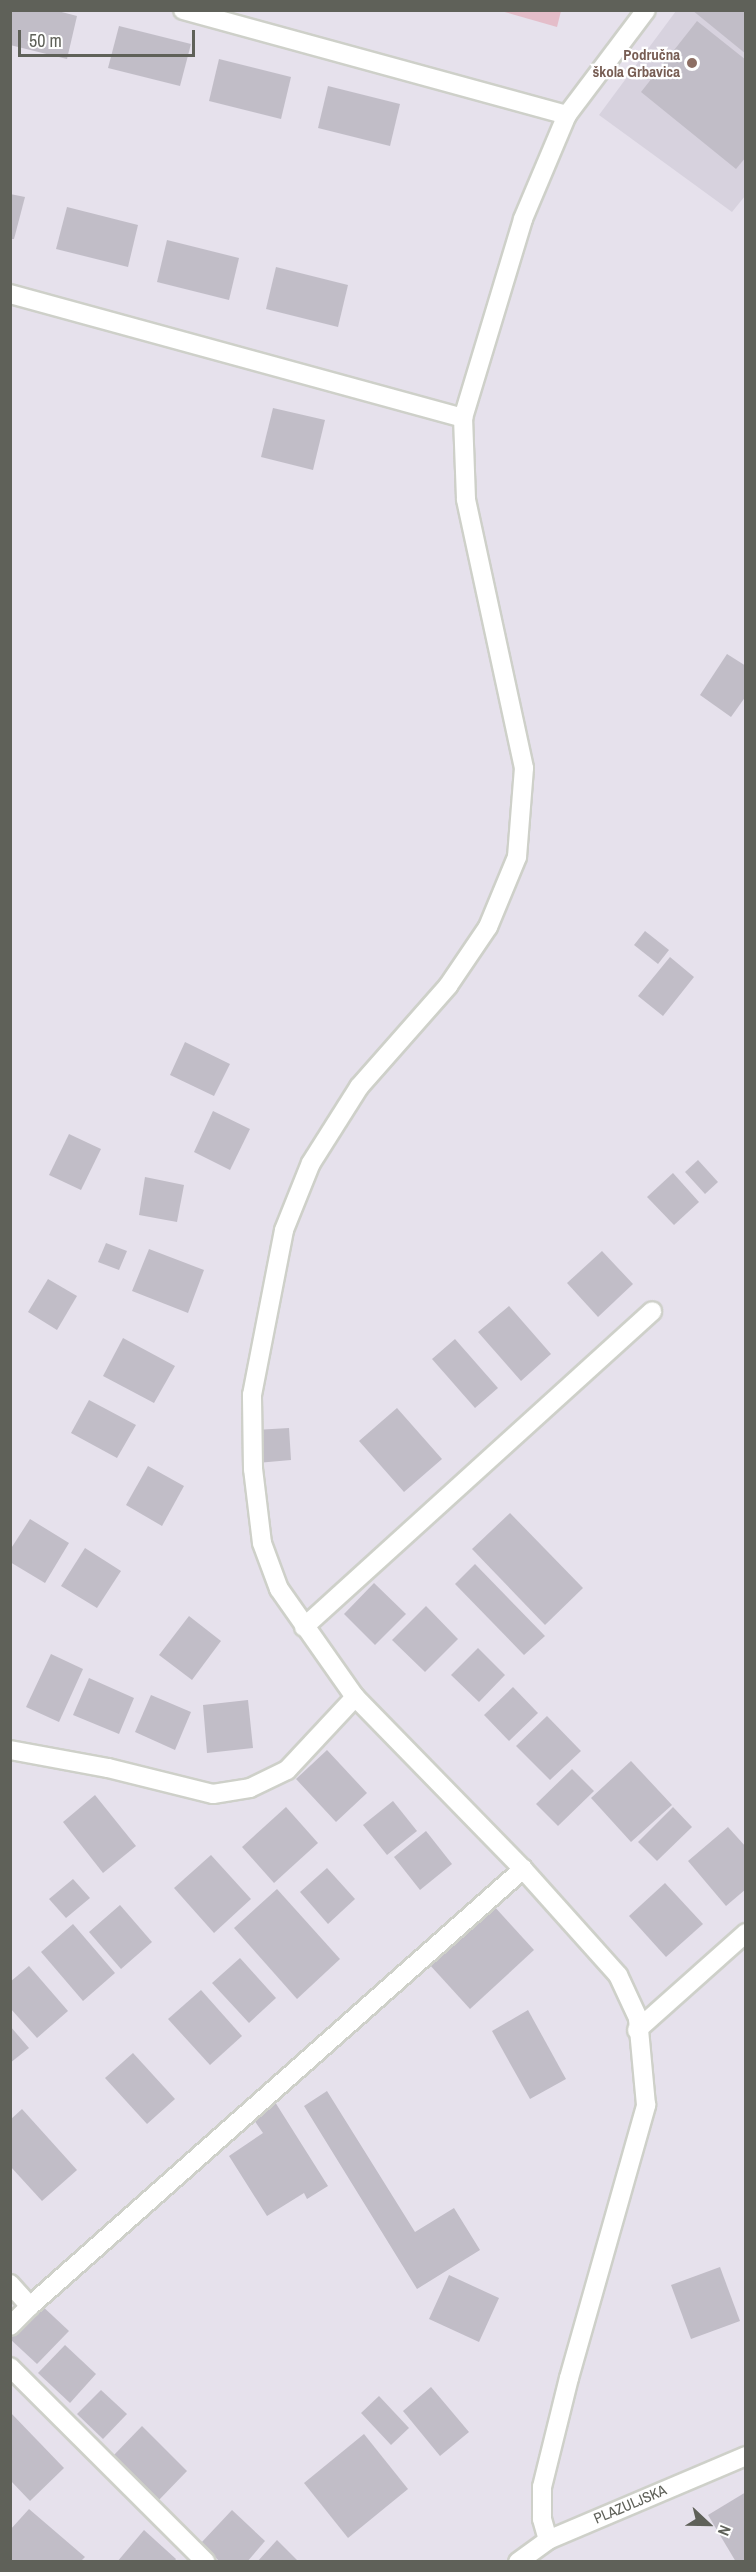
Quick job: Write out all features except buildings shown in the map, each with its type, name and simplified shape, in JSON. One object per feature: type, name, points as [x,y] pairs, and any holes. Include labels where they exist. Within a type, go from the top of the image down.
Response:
[{"type":"street","points":[[183,10],[567,115]]},
{"type":"street","points":[[548,2540],[542,2519],[543,2487],[568,2378],[646,2105],[638,2018],[618,1975],[524,1869],[355,1697],[279,1589],[262,1543],[253,1469],[252,1395],[284,1230],[311,1163],[359,1087],[448,986],[488,927],[517,857],[524,768],[466,499],[463,417],[520,229],[567,115],[646,10]]},
{"type":"street","points":[[10,294],[463,417]]},
{"type":"street","points":[[304,1627],[652,1311]]},
{"type":"street","points":[[10,1750],[108,1768],[213,1794],[250,1788],[287,1770],[355,1697]]},
{"type":"street","points":[[10,2326],[524,1869]]},
{"type":"street","points":[[638,2030],[746,1933]]},
{"type":"street","points":[[10,2284],[30,2306]]},
{"type":"street","points":[[10,2367],[206,2562]]},
{"type":"street","name":"PLAZULJSKA","points":[[518,2562],[548,2540],[746,2456]]},
{"type":"shaded area","points":[[501,11],[561,11],[557,27]]},
{"type":"shaded area","name":"Područna škola Grbavica","points":[[676,11],[745,11],[745,196],[732,212],[599,115]]},
{"type":"place","name":"Područna škola Grbavica","points":[[692,63]]}]
